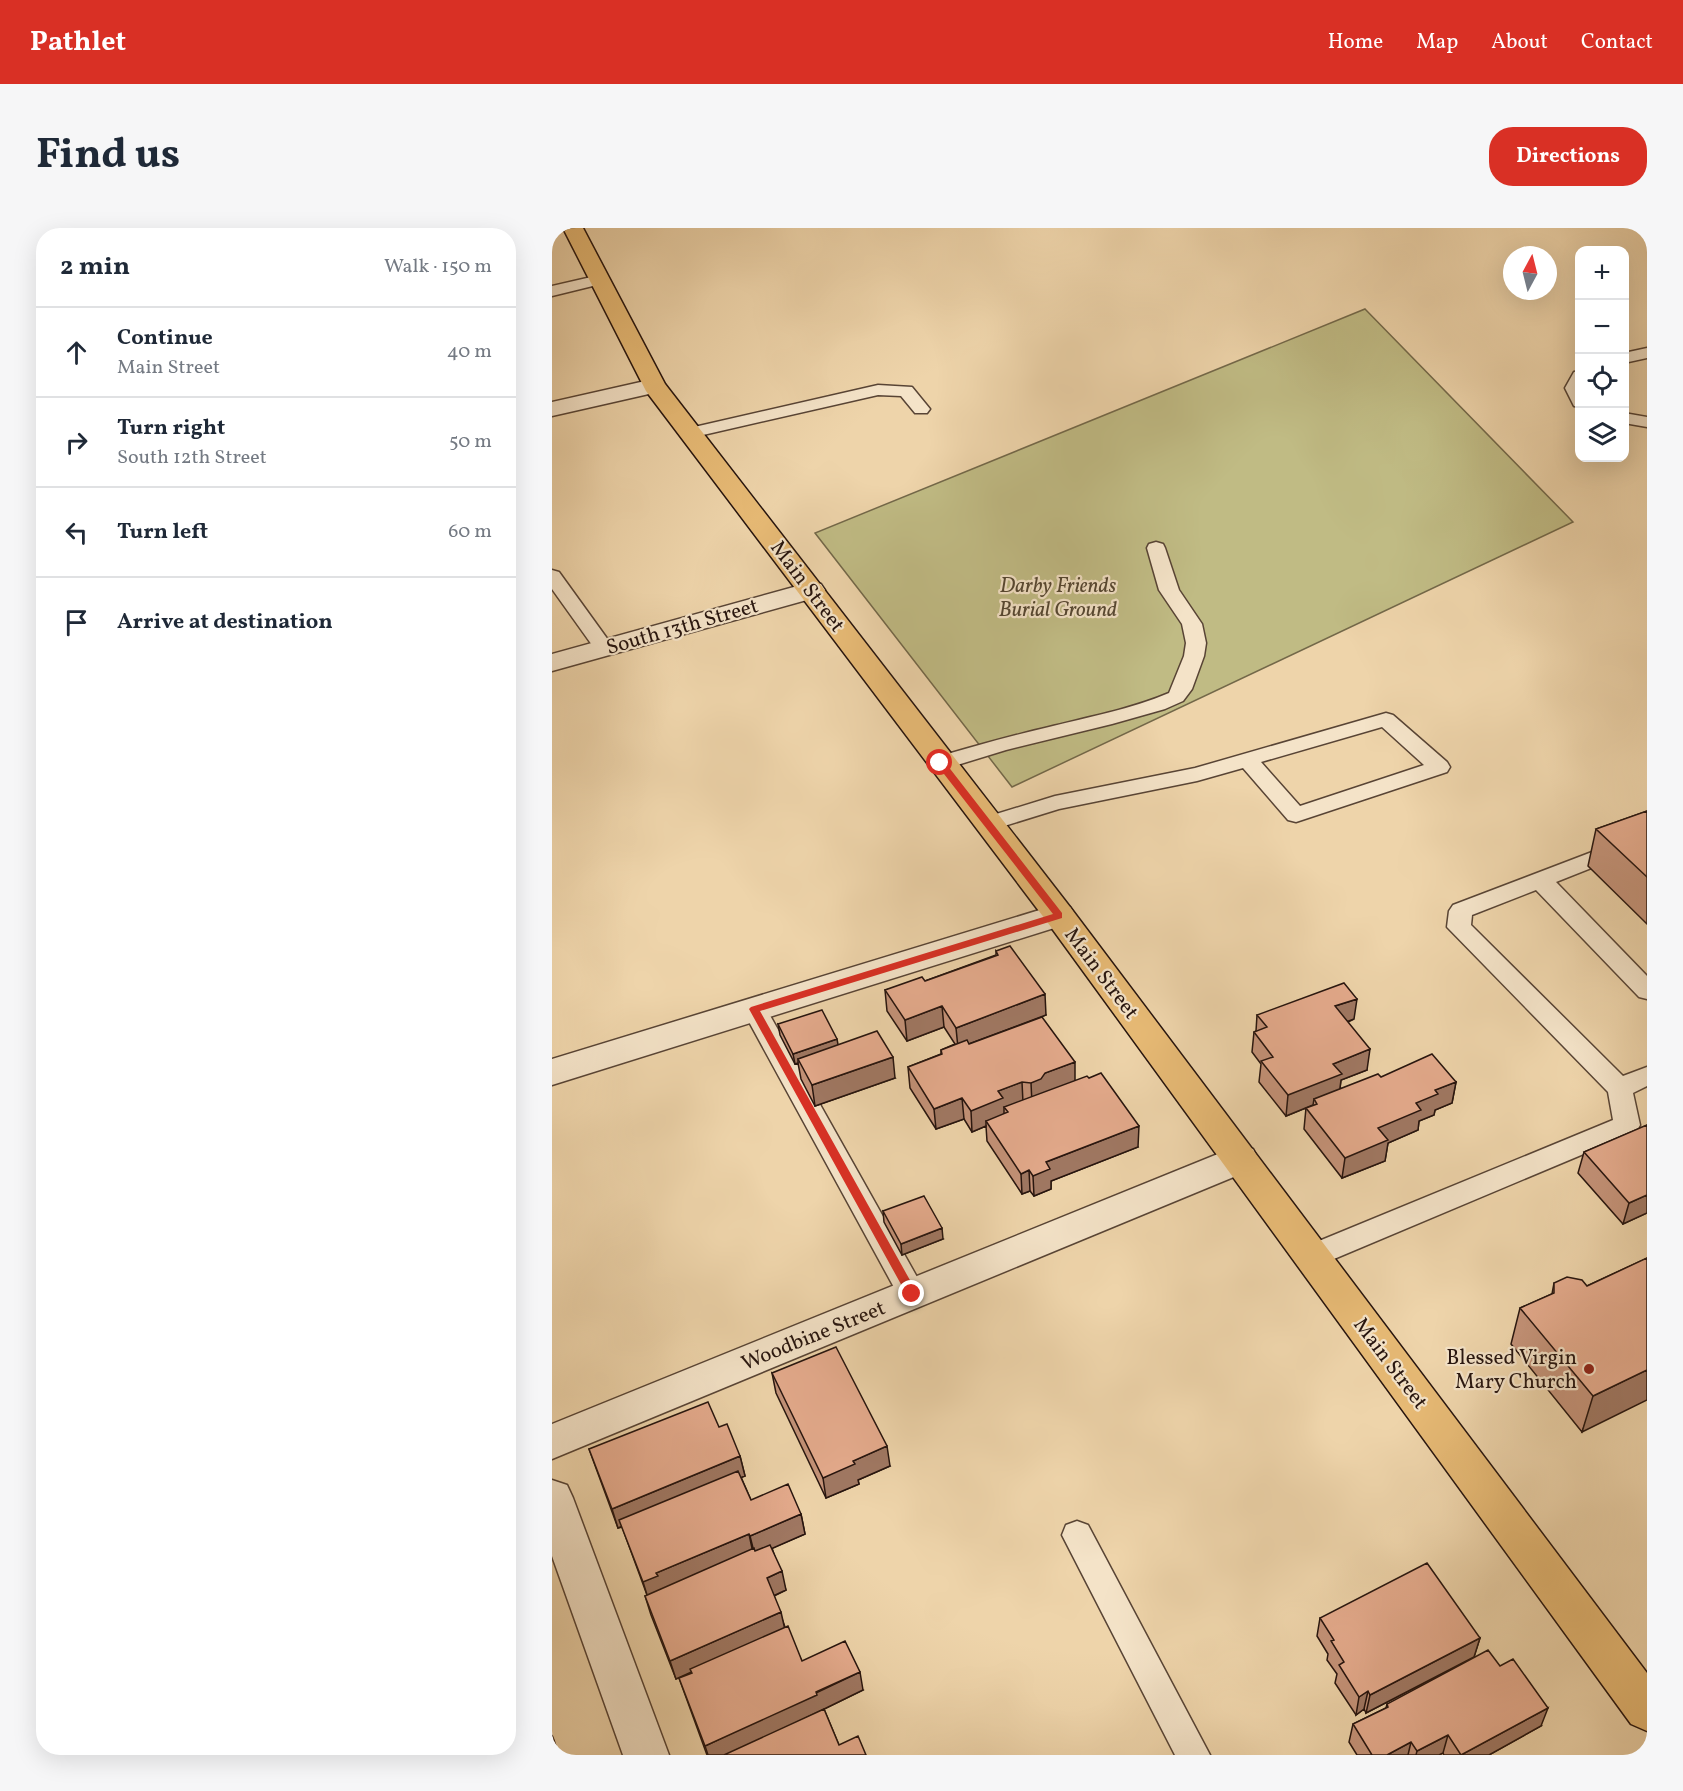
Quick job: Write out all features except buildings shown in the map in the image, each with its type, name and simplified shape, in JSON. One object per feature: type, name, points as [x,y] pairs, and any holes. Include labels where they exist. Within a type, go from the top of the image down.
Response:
[{"type":"main road","name":"Main Street","points":[[573,228],[654,386],[812,590],[940,763],[1059,915],[1647,1709]]},
{"type":"street","points":[[552,409],[654,386]]},
{"type":"street","name":"South 13th Street","points":[[552,663],[812,590]]},
{"type":"street","points":[[552,1072],[1059,915]]},
{"type":"street","name":"Woodbine Street","points":[[552,1442],[1240,1159]]},
{"type":"street","points":[[552,1498],[646,1755]]},
{"type":"lane","points":[[552,291],[600,280]]},
{"type":"lane","points":[[1629,357],[1647,353]]},
{"type":"lane","points":[[690,433],[878,390],[906,391],[921,409]]},
{"type":"lane","points":[[1629,419],[1647,422]]},
{"type":"lane","points":[[940,763],[1105,720],[1158,705],[1176,697],[1182,689],[1194,656],[1196,643],[1192,624],[1169,590],[1156,548]]},
{"type":"lane","points":[[552,576],[604,648]]},
{"type":"lane","points":[[988,824],[1054,803],[1197,774],[1386,719],[1439,767],[1296,815],[1248,760]]},
{"type":"lane","points":[[1312,1256],[1627,1125],[1620,1088],[1459,927],[1461,911],[1647,838]]},
{"type":"lane","points":[[1540,880],[1647,991]]},
{"type":"lane","points":[[754,1009],[912,1294]]},
{"type":"lane","points":[[1620,1088],[1647,1076]]},
{"type":"lane","points":[[1077,1535],[1193,1755]]},
{"type":"green space","name":"Darby Friends Burial Ground","points":[[1365,309],[1573,522],[1012,787],[815,533]]},
{"type":"place","name":"Blessed Virgin Mary Church","points":[[1589,1369]]},
{"type":"route","points":[[912,1294],[754,1009],[1059,915],[940,763]]}]
